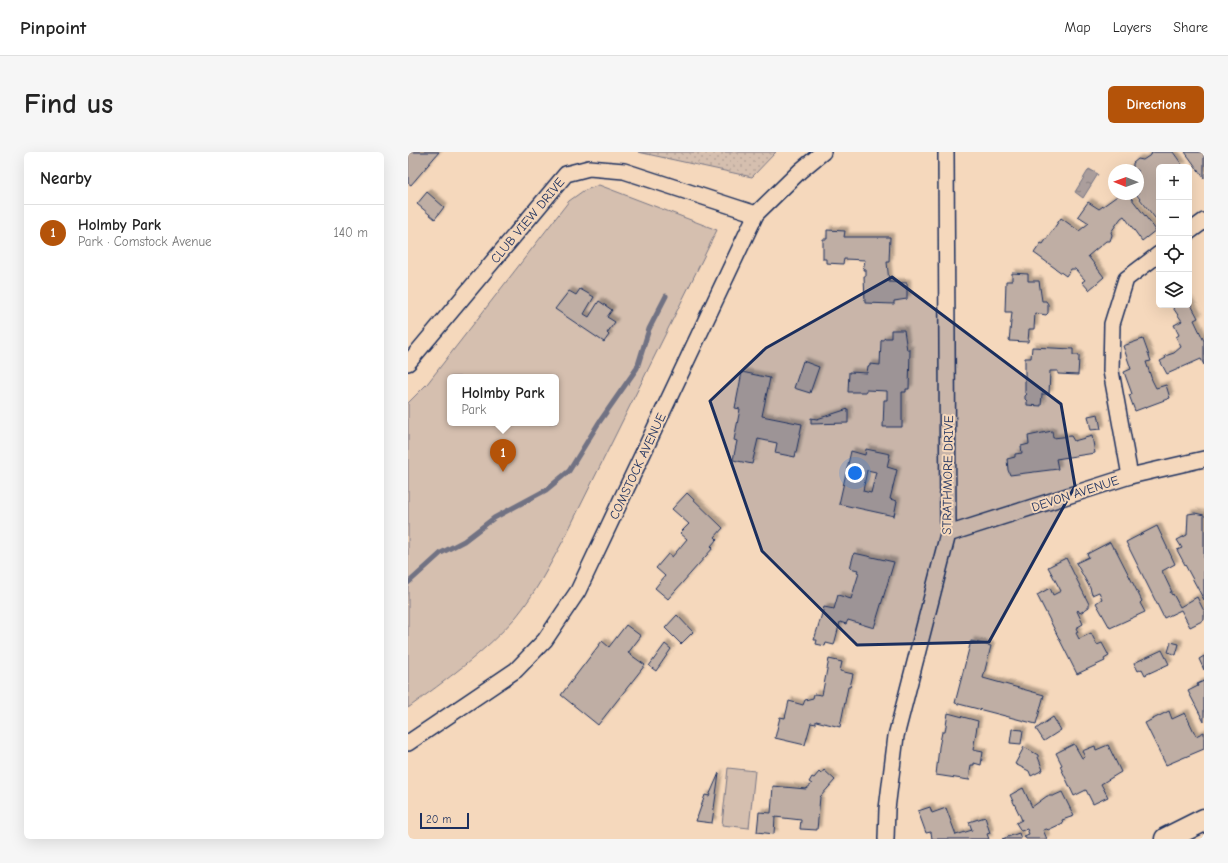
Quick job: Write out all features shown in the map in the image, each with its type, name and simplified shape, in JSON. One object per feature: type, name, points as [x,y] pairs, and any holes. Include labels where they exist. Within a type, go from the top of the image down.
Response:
[{"type":"main road","points":[[1166,839],[1204,820]]},
{"type":"street","name":"COMSTOCK AVENUE","points":[[408,743],[516,670],[545,640],[578,591],[756,214],[800,171],[823,152]]},
{"type":"street","name":"STRATHMORE DRIVE","points":[[886,839],[887,809],[896,736],[948,534],[946,152]]},
{"type":"street","name":"CLUB VIEW DRIVE","points":[[408,363],[566,174],[589,168],[624,171],[756,214]]},
{"type":"street","points":[[1192,230],[1204,221]]},
{"type":"street","points":[[1130,476],[1111,371],[1112,324],[1126,279],[1156,256]]},
{"type":"street","name":"DEVON AVENUE","points":[[948,534],[1130,476],[1204,459]]},
{"type":"highlighted area","points":[[892,277],[1061,404],[1075,486],[989,642],[857,645],[762,551],[710,401],[766,348]]},
{"type":"shaded area","points":[[638,152],[776,152],[752,177]]},
{"type":"shaded area","points":[[599,185],[717,230],[563,541],[529,599],[504,630],[478,654],[408,708],[408,403],[427,384],[569,201],[583,191]]},
{"type":"shaded area","points":[[728,768],[755,771],[749,828],[722,825]]},
{"type":"water","points":[[1089,169],[1098,174],[1083,198],[1075,192]]},
{"type":"building","points":[[408,152],[439,152],[411,185],[408,183]]},
{"type":"building","points":[[1151,152],[1173,152],[1182,164],[1156,164],[1156,219],[1141,200],[1144,200],[1144,164],[1133,164],[1138,159],[1143,160],[1152,154]]},
{"type":"building","points":[[1185,152],[1204,152],[1204,178]]},
{"type":"building","points":[[427,192],[444,207],[435,219],[417,204]]},
{"type":"building","points":[[1112,200],[1133,200],[1156,230],[1142,241],[1124,216],[1121,218],[1111,232],[1112,235],[1110,241],[1106,241],[1088,256],[1104,277],[1089,290],[1082,282],[1085,280],[1075,269],[1071,269],[1066,276],[1034,253],[1041,243],[1043,244],[1061,218],[1079,231],[1089,223],[1078,216],[1088,202],[1099,209]]},
{"type":"building","points":[[827,230],[845,231],[844,237],[890,237],[889,262],[887,262],[889,282],[907,283],[907,299],[894,301],[894,304],[865,303],[864,276],[866,276],[866,270],[863,270],[865,260],[844,259],[843,264],[826,263],[826,259],[823,259],[823,239],[827,239]]},
{"type":"building","points":[[1012,273],[1028,274],[1028,281],[1039,281],[1042,301],[1046,301],[1048,304],[1048,313],[1046,315],[1035,313],[1034,329],[1029,329],[1028,342],[1009,341],[1012,312],[1005,312],[1006,281],[1012,281]]},
{"type":"building","points":[[580,289],[594,297],[584,314],[589,317],[599,301],[612,310],[607,317],[615,322],[607,333],[609,335],[604,342],[555,309],[569,291],[576,295]]},
{"type":"building","points":[[1192,307],[1198,318],[1194,320],[1204,341],[1204,365],[1201,359],[1167,374],[1160,361],[1166,358],[1165,356],[1174,353],[1181,347],[1176,337],[1179,335],[1174,325],[1182,321],[1173,308],[1192,308]]},
{"type":"building","points":[[891,330],[904,330],[907,350],[910,350],[909,389],[906,389],[906,392],[902,392],[902,427],[883,427],[884,400],[887,400],[887,391],[866,390],[866,392],[848,392],[849,372],[867,373],[868,366],[870,366],[870,364],[880,365],[881,341],[885,338],[891,338]]},
{"type":"building","points":[[1143,339],[1151,361],[1146,362],[1152,380],[1156,388],[1166,385],[1170,398],[1135,411],[1129,395],[1132,394],[1124,372],[1131,369],[1123,346]]},
{"type":"building","points":[[1032,347],[1073,349],[1073,355],[1079,355],[1078,375],[1058,374],[1058,371],[1050,371],[1049,394],[1042,394],[1041,406],[1027,405],[1027,401],[1025,399],[1027,394],[1025,393],[1025,358],[1031,358]]},
{"type":"building","points":[[803,361],[819,367],[810,393],[794,388]]},
{"type":"building","points":[[742,372],[770,378],[762,416],[802,424],[795,457],[775,453],[777,443],[758,439],[752,464],[733,460],[737,441],[734,440],[740,409],[735,408]]},
{"type":"building","points":[[848,409],[848,423],[811,424],[811,418],[817,419]]},
{"type":"building","points":[[1098,414],[1101,429],[1091,430],[1088,416]]},
{"type":"building","points":[[1052,431],[1053,438],[1071,436],[1074,441],[1092,436],[1095,453],[1056,459],[1058,469],[1010,475],[1007,459],[1015,457],[1015,454],[1022,453],[1021,446],[1029,444],[1028,436]]},
{"type":"building","points":[[866,449],[890,454],[887,467],[897,470],[890,499],[897,501],[894,516],[839,504],[851,451],[865,455]],"holes":[[[867,470],[876,472],[871,493],[863,491]]]},
{"type":"building","points":[[687,493],[723,528],[715,537],[717,539],[711,546],[713,548],[668,599],[655,588],[665,576],[656,568],[668,554],[672,557],[687,539],[680,533],[689,524],[672,509]]},
{"type":"building","points":[[1195,513],[1204,515],[1204,600],[1177,550],[1182,548],[1177,540],[1187,535],[1188,514]]},
{"type":"building","points":[[1157,526],[1175,564],[1162,571],[1172,592],[1170,592],[1172,595],[1173,594],[1180,607],[1197,597],[1204,611],[1204,620],[1190,627],[1181,610],[1164,618],[1126,542]]},
{"type":"building","points":[[1110,542],[1113,548],[1115,548],[1142,601],[1140,603],[1145,612],[1110,628],[1096,603],[1102,599],[1099,592],[1092,595],[1090,588],[1076,563],[1089,557],[1087,554]]},
{"type":"building","points":[[854,553],[894,562],[874,628],[848,620],[846,624],[840,622],[834,645],[826,643],[825,646],[816,644],[817,640],[814,640],[824,607],[834,609],[838,595],[851,599],[859,573],[857,572],[858,570],[850,568]]},
{"type":"building","points":[[1066,558],[1089,604],[1089,607],[1080,613],[1078,610],[1077,611],[1083,624],[1076,628],[1078,632],[1076,633],[1079,639],[1091,633],[1097,645],[1102,643],[1109,656],[1104,659],[1105,661],[1077,674],[1037,595],[1050,588],[1053,595],[1061,591],[1048,567]]},
{"type":"building","points":[[677,615],[693,632],[681,644],[665,628]]},
{"type":"building","points":[[626,625],[641,636],[628,653],[645,665],[598,725],[561,695],[602,641],[609,647]]},
{"type":"building","points":[[971,641],[991,646],[983,678],[1044,695],[1036,724],[955,703]]},
{"type":"building","points":[[1171,642],[1179,644],[1176,655],[1168,652]]},
{"type":"building","points":[[665,644],[671,649],[656,671],[649,666]]},
{"type":"building","points":[[1162,650],[1169,664],[1145,675],[1142,669],[1138,671],[1134,663]]},
{"type":"building","points":[[1204,656],[1204,670],[1199,659]]},
{"type":"building","points":[[829,659],[842,662],[840,671],[853,674],[850,687],[848,687],[840,727],[816,721],[816,724],[811,723],[805,745],[775,738],[780,717],[785,718],[789,701],[803,705],[805,700],[813,698],[814,694],[822,695]]},
{"type":"building","points":[[1204,681],[1204,722],[1188,691]]},
{"type":"building","points":[[1169,711],[1172,719],[1185,713],[1196,736],[1204,732],[1204,749],[1166,765],[1145,723]]},
{"type":"building","points":[[948,713],[978,721],[973,750],[983,752],[981,765],[974,763],[974,765],[971,765],[969,780],[936,775],[939,747],[942,732],[945,732]]},
{"type":"building","points":[[1053,717],[1061,730],[1044,741],[1036,729]]},
{"type":"building","points":[[1012,729],[1023,730],[1021,744],[1010,743]]},
{"type":"building","points":[[1074,744],[1082,758],[1085,757],[1082,751],[1095,746],[1096,750],[1108,745],[1121,772],[1101,784],[1108,797],[1093,804],[1086,790],[1074,796],[1060,766],[1062,765],[1056,753]]},
{"type":"building","points":[[1024,747],[1038,755],[1043,770],[1031,776],[1029,771],[1015,764]]},
{"type":"building","points":[[824,770],[835,780],[820,797],[817,830],[800,829],[801,820],[775,817],[774,834],[757,832],[759,812],[771,813],[773,786],[806,789],[812,784],[809,782],[812,777],[814,778],[819,772],[821,774]]},
{"type":"building","points":[[719,773],[712,823],[696,821],[705,795],[709,796]]},
{"type":"building","points":[[1023,788],[1032,807],[1047,796],[1053,796],[1062,792],[1074,816],[1062,820],[1063,823],[1048,830],[1043,830],[1047,839],[1026,839],[1024,836],[1029,834],[1027,829],[1021,831],[1016,823],[1022,820],[1010,795]]},
{"type":"building","points":[[930,807],[932,813],[946,808],[956,835],[972,830],[969,822],[985,817],[990,833],[987,834],[989,839],[932,839],[931,832],[926,833],[918,811]]},
{"type":"building","points":[[1019,833],[1021,839],[1002,839]]},
{"type":"waterway","points":[[408,583],[441,553],[464,541],[494,518],[546,490],[569,471],[598,424],[637,368],[649,329],[666,296]]},
{"type":"place","name":"Holmby Park","points":[[503,472]]}]
